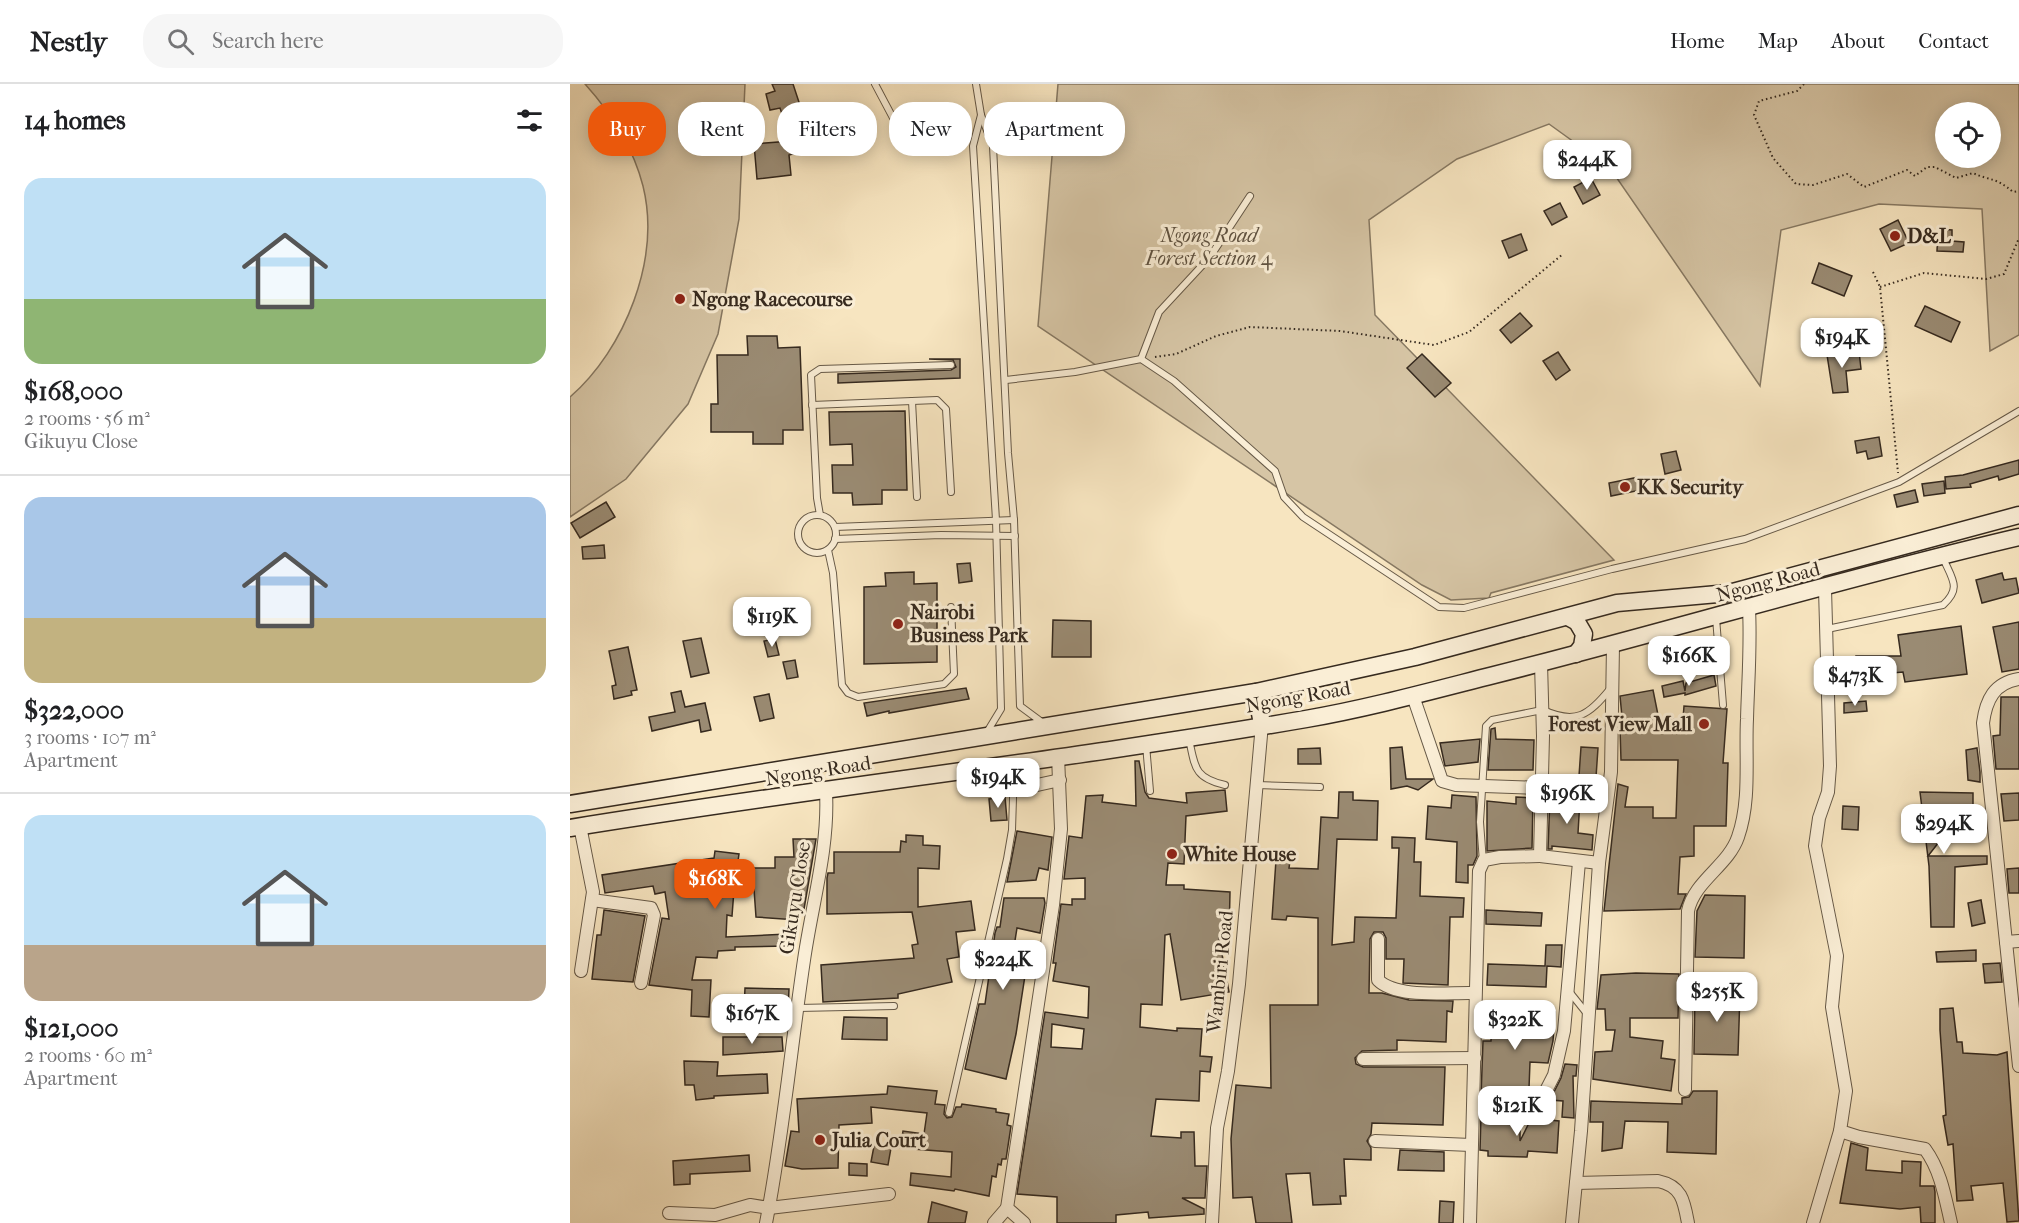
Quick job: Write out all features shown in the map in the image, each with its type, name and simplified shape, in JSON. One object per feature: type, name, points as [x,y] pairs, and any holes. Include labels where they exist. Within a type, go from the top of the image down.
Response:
[{"type":"main road","name":"Ngong Road","points":[[570,804],[1257,692],[1415,657],[1617,603],[1729,593],[2019,515]]},
{"type":"main road","name":"Ngong Road","points":[[575,827],[826,792],[1014,762],[1146,745],[1188,736],[1305,719],[1413,696],[1825,589],[1889,569],[2019,537]]},
{"type":"main road","points":[[1568,617],[1577,622],[1584,634],[1582,646],[1576,654]]},
{"type":"main road","points":[[1257,692],[1262,724]]},
{"type":"street","points":[[1813,1223],[1840,1131],[1846,1091],[1832,1007],[1837,956],[1815,846],[1819,818],[1828,792],[1830,766],[1825,589]]},
{"type":"street","points":[[1685,1090],[1688,911],[1691,896],[1725,861],[1733,849],[1743,821],[1751,655],[1749,609]]},
{"type":"street","points":[[1572,1223],[1599,863],[1611,772],[1613,645]]},
{"type":"street","points":[[1540,856],[1541,663]]},
{"type":"street","points":[[2019,679],[2004,683],[1994,691],[1986,705],[1983,723],[2019,1066]]},
{"type":"street","points":[[1413,696],[1442,780],[1456,785],[1542,788]]},
{"type":"street","name":"Wambiri Road","points":[[1212,1223],[1217,1128],[1228,1071],[1239,984],[1262,724]]},
{"type":"street","points":[[994,1223],[1007,1208],[1053,906],[1061,829],[1058,756]]},
{"type":"street","points":[[1014,790],[1060,780]]},
{"type":"street","name":"Gikuyu Close","points":[[766,1223],[820,872],[827,813],[826,792]]},
{"type":"street","points":[[575,827],[593,880],[581,971]]},
{"type":"street","points":[[1470,1223],[1479,871],[1483,863],[1500,856],[1540,856],[1599,863]]},
{"type":"street","points":[[1533,1116],[1558,1062],[1568,989],[1579,862]]},
{"type":"street","points":[[592,900],[651,908],[653,922],[641,983]]},
{"type":"street","points":[[1377,939],[1378,980],[1385,986],[1400,991],[1475,993]]},
{"type":"street","points":[[2006,942],[2019,941]]},
{"type":"street","points":[[1363,1059],[1474,1058]]},
{"type":"street","points":[[1840,1131],[1859,1137],[1925,1149],[1935,1162],[1951,1223]]},
{"type":"street","points":[[1375,1141],[1471,1145]]},
{"type":"street","points":[[1576,1183],[1658,1180],[1671,1183],[1680,1191],[1688,1223]]},
{"type":"street","points":[[669,1213],[715,1215],[750,1205],[769,1208],[889,1194]]},
{"type":"street","points":[[1007,1208],[1024,1223]]},
{"type":"lane","points":[[875,84],[889,111]]},
{"type":"lane","points":[[976,84],[981,115],[993,146],[1015,536],[1020,706],[1048,727]]},
{"type":"lane","points":[[981,115],[973,146],[996,520],[1001,709],[985,735]]},
{"type":"lane","points":[[1141,359],[1159,312],[1210,257],[1250,196]]},
{"type":"lane","points":[[1006,380],[1075,372],[1141,359],[1174,381],[1275,471],[1284,497],[1303,517],[1439,607],[1464,609],[1612,568],[1745,539],[1899,482],[2019,411]]},
{"type":"lane","points":[[820,515],[817,498],[811,375],[820,369],[951,365]]},
{"type":"lane","points":[[812,405],[937,400],[946,409],[951,492]]},
{"type":"lane","points":[[912,401],[917,497]]},
{"type":"lane","points":[[820,515],[832,521],[835,527],[835,539],[828,550],[822,553],[809,552],[797,537],[799,525],[808,516],[820,515]]},
{"type":"lane","points":[[835,527],[1014,520]]},
{"type":"lane","points":[[835,539],[1015,536]]},
{"type":"lane","points":[[828,550],[833,573],[842,685],[848,693],[858,698],[944,684],[949,681],[954,674],[951,607]]},
{"type":"lane","points":[[1826,629],[1943,605],[1953,596],[1955,586],[1943,556]]},
{"type":"lane","points":[[1716,618],[1723,705]]},
{"type":"lane","points":[[1483,863],[1480,822],[1486,726],[1492,720],[1542,710],[1560,717],[1582,716],[1593,710],[1614,684]]},
{"type":"lane","points":[[1188,736],[1194,767],[1202,778],[1225,786]]},
{"type":"lane","points":[[1146,745],[1150,791]]},
{"type":"lane","points":[[949,1113],[1007,859],[1014,790],[1014,762]]},
{"type":"lane","points":[[1257,785],[1320,787]]},
{"type":"lane","points":[[1568,989],[1589,1017]]},
{"type":"lane","points":[[798,1008],[894,1006]]},
{"type":"path","points":[[1804,84],[1797,90],[1759,101],[1754,115],[1773,159],[1796,184],[1813,185],[1847,174],[1864,187],[1907,170],[1915,176],[1927,167],[1935,167],[1956,178],[1973,173],[1982,177],[1989,176],[2013,192],[2019,191]]},
{"type":"path","points":[[1880,287],[1924,273],[1986,279],[2004,274],[2019,238]]},
{"type":"path","points":[[1141,359],[1176,354],[1216,336],[1250,327],[1340,331],[1434,345],[1469,332],[1563,254]]},
{"type":"path","points":[[1873,272],[1880,287],[1899,482]]},
{"type":"green space","name":"Ngong Racecourse","points":[[585,84],[745,84],[744,102],[678,102],[678,156],[742,156],[739,219],[718,334],[688,404],[626,479],[570,517],[570,397],[590,377],[622,328],[634,301],[642,272],[647,243],[647,214],[643,186],[633,156],[666,156],[666,102],[600,102]]},
{"type":"green space","name":"Ngong Road Forest Section 4","points":[[1058,84],[2019,84],[2019,335],[1990,351],[1982,209],[1879,204],[1781,230],[1760,386],[1610,168],[1549,124],[1457,159],[1369,220],[1375,315],[1614,560],[1491,593],[1489,598],[1451,600],[1422,585],[1038,326],[1052,156],[1125,156],[1125,102],[1057,102]]},
{"type":"building","points":[[772,84],[793,84],[799,102],[777,102],[777,109],[770,110],[766,94],[775,91]]},
{"type":"building","points":[[777,142],[777,156],[789,156],[791,175],[757,179],[755,156],[765,156],[765,143]]},
{"type":"building","points":[[1591,178],[1600,195],[1583,204],[1574,187]]},
{"type":"building","points":[[1560,203],[1567,217],[1552,225],[1544,211]]},
{"type":"building","name":"D&L","points":[[1898,220],[1909,243],[1891,251],[1880,229]]},
{"type":"building","points":[[1938,229],[1952,230],[1952,241],[1964,242],[1963,252],[1937,251]]},
{"type":"building","points":[[1521,234],[1527,250],[1509,258],[1502,241]]},
{"type":"building","points":[[1819,263],[1852,276],[1844,296],[1812,283]]},
{"type":"building","points":[[1925,306],[1960,322],[1951,342],[1915,326]]},
{"type":"building","points":[[1520,313],[1532,326],[1511,343],[1500,330]]},
{"type":"building","points":[[747,336],[777,336],[778,348],[800,347],[803,430],[783,430],[783,444],[753,444],[753,432],[711,432],[711,404],[718,404],[717,355],[748,355]]},
{"type":"building","points":[[1859,351],[1861,369],[1846,371],[1848,392],[1833,393],[1827,355]]},
{"type":"building","points":[[1558,352],[1570,370],[1556,380],[1543,361]]},
{"type":"building","points":[[1422,354],[1451,383],[1435,397],[1407,368]]},
{"type":"building","points":[[929,359],[960,359],[960,378],[838,383],[838,374],[951,370],[956,367],[953,360]]},
{"type":"building","points":[[905,411],[907,490],[882,490],[882,504],[853,505],[852,493],[833,493],[832,465],[853,465],[852,444],[830,445],[829,412]]},
{"type":"building","points":[[1879,437],[1882,456],[1868,459],[1866,451],[1857,453],[1855,441]]},
{"type":"building","points":[[1676,451],[1681,470],[1665,474],[1661,454]]},
{"type":"building","points":[[2019,460],[2019,474],[1999,480],[1998,476],[1970,484],[1971,487],[1946,489],[1945,477],[1963,475]]},
{"type":"building","name":"KK Security","points":[[1639,477],[1641,490],[1611,496],[1609,483]]},
{"type":"building","points":[[1944,481],[1945,493],[1924,496],[1922,484]]},
{"type":"building","points":[[1915,490],[1918,502],[1897,507],[1894,495]]},
{"type":"building","points":[[606,502],[615,517],[580,538],[571,523]]},
{"type":"building","points":[[604,545],[605,558],[583,559],[582,547]]},
{"type":"building","points":[[970,563],[972,581],[959,583],[957,564]]},
{"type":"building","name":"Nairobi Business Park","points":[[914,572],[914,584],[937,583],[937,662],[864,664],[864,587],[886,586],[885,573]]},
{"type":"building","points":[[2002,573],[2004,580],[2016,578],[2019,593],[1982,603],[1976,580]]},
{"type":"building","points":[[1053,620],[1091,621],[1091,657],[1052,657]]},
{"type":"building","points":[[2019,622],[2019,669],[2002,672],[1993,627]]},
{"type":"building","points":[[1961,626],[1967,674],[1905,682],[1903,672],[1869,675],[1870,692],[1858,693],[1856,656],[1901,656],[1898,635]]},
{"type":"building","points":[[701,638],[709,673],[691,677],[683,641]]},
{"type":"building","points":[[775,639],[779,655],[768,657],[764,641]]},
{"type":"building","points":[[628,647],[637,690],[631,691],[632,695],[614,699],[612,686],[616,685],[609,651]]},
{"type":"building","points":[[795,660],[798,677],[787,679],[783,662]]},
{"type":"building","points":[[1714,675],[1716,686],[1685,695],[1685,693],[1664,697],[1662,686],[1683,681],[1685,691],[1686,683]]},
{"type":"building","points":[[966,688],[969,699],[889,713],[889,711],[867,716],[864,703]]},
{"type":"building","points":[[1653,690],[1659,720],[1683,719],[1684,706],[1727,709],[1723,763],[1728,763],[1726,826],[1694,826],[1694,856],[1680,857],[1678,894],[1686,894],[1680,909],[1604,911],[1618,784],[1628,787],[1625,807],[1653,807],[1653,818],[1676,818],[1678,760],[1621,760],[1620,728],[1623,727],[1620,696]]},
{"type":"building","points":[[681,691],[685,707],[705,703],[711,730],[701,732],[699,720],[652,731],[649,717],[675,712],[671,693]]},
{"type":"building","points":[[769,694],[774,718],[760,721],[754,697]]},
{"type":"building","points":[[2001,697],[2019,697],[2019,769],[1996,769],[1993,736],[2000,735]]},
{"type":"building","points":[[1866,701],[1867,711],[1844,713],[1844,703]]},
{"type":"building","points":[[1495,728],[1496,739],[1534,740],[1533,770],[1488,770],[1491,729]]},
{"type":"building","points":[[1480,739],[1478,762],[1445,766],[1440,743]]},
{"type":"building","points":[[1402,747],[1406,779],[1433,779],[1418,790],[1407,786],[1391,789],[1390,748]]},
{"type":"building","points":[[1581,747],[1598,748],[1596,777],[1579,776]]},
{"type":"building","points":[[1320,748],[1321,764],[1298,764],[1298,749]]},
{"type":"building","points":[[1977,748],[1980,782],[1968,780],[1966,750]]},
{"type":"building","points":[[1135,761],[1139,761],[1145,792],[1149,798],[1187,803],[1186,793],[1225,790],[1227,811],[1186,816],[1184,864],[1168,863],[1166,885],[1184,885],[1184,889],[1230,892],[1229,938],[1219,938],[1229,992],[1181,1000],[1170,934],[1165,935],[1162,1005],[1141,1004],[1140,1027],[1177,1031],[1177,1028],[1202,1029],[1200,1056],[1212,1057],[1210,1072],[1200,1071],[1199,1101],[1156,1099],[1151,1136],[1181,1138],[1181,1132],[1194,1132],[1195,1166],[1207,1166],[1205,1198],[1182,1198],[1204,1209],[1204,1214],[1149,1218],[1148,1212],[1116,1215],[1116,1223],[1057,1223],[1057,1197],[1017,1194],[1045,1012],[1088,1018],[1089,987],[1053,981],[1056,963],[1053,963],[1061,904],[1072,905],[1072,899],[1085,899],[1085,878],[1064,879],[1069,836],[1082,838],[1086,796],[1103,795],[1102,802],[1136,806]],"holes":[[[1052,1024],[1084,1029],[1082,1049],[1051,1047]]]},
{"type":"building","points":[[1339,792],[1353,792],[1353,800],[1378,801],[1377,840],[1337,839],[1332,945],[1354,942],[1355,917],[1396,918],[1399,848],[1392,848],[1392,837],[1415,838],[1414,862],[1421,862],[1420,896],[1464,898],[1463,917],[1450,917],[1448,985],[1403,983],[1404,959],[1386,959],[1386,938],[1383,932],[1374,932],[1370,939],[1369,993],[1382,993],[1409,1000],[1453,1001],[1452,1012],[1447,1011],[1446,1042],[1397,1040],[1397,1050],[1362,1051],[1355,1058],[1356,1064],[1363,1067],[1445,1067],[1443,1125],[1372,1123],[1371,1134],[1367,1141],[1371,1148],[1371,1160],[1344,1159],[1346,1196],[1340,1196],[1341,1204],[1313,1205],[1310,1173],[1286,1174],[1292,1223],[1256,1223],[1252,1197],[1233,1198],[1231,1139],[1236,1085],[1271,1088],[1270,1005],[1318,1005],[1318,918],[1287,916],[1286,920],[1272,919],[1276,860],[1290,861],[1289,868],[1318,869],[1321,817],[1338,818]]},
{"type":"building","points":[[1920,792],[1973,793],[1973,807],[1945,806],[1946,833],[1928,856],[1987,856],[1987,864],[1955,867],[1954,927],[1931,927],[1929,866]]},
{"type":"building","points":[[2019,793],[2019,820],[2004,821],[2001,794]]},
{"type":"building","points":[[1452,795],[1476,797],[1477,856],[1473,865],[1468,865],[1468,883],[1456,882],[1457,842],[1426,839],[1428,806],[1451,808]]},
{"type":"building","points":[[1005,797],[1007,820],[991,821],[989,799]]},
{"type":"building","points":[[1516,797],[1533,798],[1532,848],[1487,851],[1487,801],[1516,804]]},
{"type":"building","points":[[1550,797],[1580,799],[1578,833],[1593,835],[1592,850],[1552,846],[1552,849],[1548,849]]},
{"type":"building","points":[[1843,806],[1859,807],[1858,830],[1842,829]]},
{"type":"building","points":[[1017,831],[1052,837],[1048,870],[1039,868],[1036,880],[1007,882]]},
{"type":"building","points":[[906,835],[923,836],[923,845],[940,846],[939,869],[918,868],[918,907],[971,901],[975,930],[956,932],[959,957],[947,959],[952,982],[898,994],[898,998],[823,1002],[821,965],[914,958],[912,945],[918,944],[912,912],[827,914],[827,878],[828,873],[834,873],[834,852],[900,852],[901,841],[906,842]]},
{"type":"building","points":[[793,839],[816,839],[803,915],[797,915],[797,920],[756,917],[754,889],[734,890],[732,916],[727,915],[726,937],[787,934],[788,946],[735,947],[735,950],[718,951],[717,958],[696,957],[692,980],[711,980],[709,1017],[691,1016],[692,990],[649,985],[662,918],[669,919],[665,892],[655,894],[653,886],[605,893],[602,875],[714,858],[715,851],[739,854],[737,868],[775,868],[775,857],[794,857]]},
{"type":"building","points":[[2019,868],[2019,893],[2009,893],[2007,869]]},
{"type":"building","points":[[1705,895],[1745,896],[1744,958],[1695,957],[1697,911]]},
{"type":"building","points":[[1004,898],[1044,898],[1045,903],[1040,933],[1017,928],[1011,966],[1026,969],[1006,1079],[965,1069],[979,1004],[985,1004],[995,933],[997,927],[1000,927]]},
{"type":"building","points":[[1981,900],[1985,923],[1972,926],[1968,903]]},
{"type":"building","points":[[604,910],[645,916],[633,982],[592,979],[597,935],[601,935]]},
{"type":"building","points":[[1486,910],[1542,913],[1541,926],[1486,924]]},
{"type":"building","points":[[1546,945],[1562,945],[1561,967],[1547,966],[1546,987],[1487,985],[1488,964],[1545,966]]},
{"type":"building","points":[[1976,950],[1976,961],[1937,962],[1936,952]]},
{"type":"building","points":[[2000,963],[2002,982],[1985,983],[1983,964]]},
{"type":"building","points":[[1679,974],[1678,1018],[1630,1018],[1630,1037],[1663,1041],[1661,1058],[1675,1060],[1671,1091],[1593,1079],[1595,1052],[1612,1051],[1615,1030],[1606,1030],[1605,1009],[1597,1009],[1601,975]]},
{"type":"building","points":[[745,988],[789,989],[788,1011],[744,1010]]},
{"type":"building","points":[[1695,992],[1740,993],[1738,1055],[1694,1054]]},
{"type":"building","points":[[1953,1008],[1957,1042],[1962,1042],[1963,1053],[1997,1055],[2007,1052],[2019,1221],[2007,1222],[2003,1183],[1971,1186],[1973,1200],[1957,1201],[1953,1144],[1948,1145],[1943,1116],[1946,1115],[1940,1030],[1940,1009]]},
{"type":"building","points":[[1492,1010],[1555,1012],[1553,1041],[1548,1063],[1530,1062],[1529,1088],[1521,1088],[1521,1099],[1481,1097],[1483,1041],[1491,1041]]},
{"type":"building","points":[[844,1017],[887,1018],[887,1040],[842,1039]]},
{"type":"building","points":[[723,1037],[782,1037],[783,1051],[723,1055]]},
{"type":"building","points":[[684,1061],[718,1062],[717,1076],[767,1074],[768,1093],[714,1096],[714,1098],[696,1100],[694,1085],[685,1085]]},
{"type":"building","points":[[1565,1064],[1577,1065],[1576,1076],[1573,1076],[1574,1118],[1562,1117],[1563,1101],[1550,1100]]},
{"type":"building","points":[[888,1086],[937,1091],[935,1104],[945,1105],[944,1114],[947,1118],[952,1117],[956,1107],[961,1107],[962,1104],[996,1109],[996,1112],[1009,1114],[1007,1125],[1011,1126],[1006,1159],[1002,1159],[1001,1165],[998,1164],[996,1177],[992,1176],[989,1196],[955,1189],[954,1191],[910,1185],[911,1173],[951,1177],[952,1152],[900,1148],[903,1131],[924,1134],[927,1113],[871,1107],[872,1123],[839,1125],[838,1168],[802,1169],[785,1166],[791,1131],[799,1132],[797,1099],[887,1094]]},
{"type":"building","points":[[1693,1091],[1717,1091],[1716,1154],[1667,1152],[1668,1122],[1625,1121],[1622,1148],[1602,1151],[1603,1122],[1590,1122],[1591,1101],[1682,1104],[1682,1098],[1689,1097]]},
{"type":"building","points":[[1481,1116],[1520,1118],[1520,1141],[1529,1123],[1537,1123],[1540,1119],[1559,1121],[1557,1153],[1528,1151],[1527,1157],[1488,1156],[1488,1151],[1480,1150]]},
{"type":"building","points":[[1851,1143],[1868,1148],[1866,1170],[1902,1173],[1902,1161],[1921,1162],[1920,1186],[1934,1186],[1935,1223],[1921,1223],[1920,1207],[1900,1209],[1840,1203]]},
{"type":"building","points":[[874,1146],[891,1148],[888,1165],[871,1162]]},
{"type":"building","points":[[1400,1150],[1444,1152],[1444,1171],[1398,1170]]},
{"type":"building","points":[[749,1155],[750,1171],[690,1174],[690,1184],[674,1185],[673,1161]]},
{"type":"building","points":[[849,1163],[867,1164],[867,1176],[849,1175]]},
{"type":"building","points":[[1440,1201],[1454,1202],[1453,1223],[1439,1223]]},
{"type":"building","points":[[932,1202],[967,1212],[965,1223],[928,1223]]},
{"type":"place","name":"D&L","points":[[1895,236]]},
{"type":"place","name":"Ngong Racecourse","points":[[680,299]]},
{"type":"place","name":"KK Security","points":[[1625,487]]},
{"type":"place","name":"Nairobi Business Park","points":[[898,624]]},
{"type":"place","name":"Forest View Mall","points":[[1704,724]]},
{"type":"place","name":"White House","points":[[1172,854]]},
{"type":"place","name":"Julia Court","points":[[820,1140]]}]
